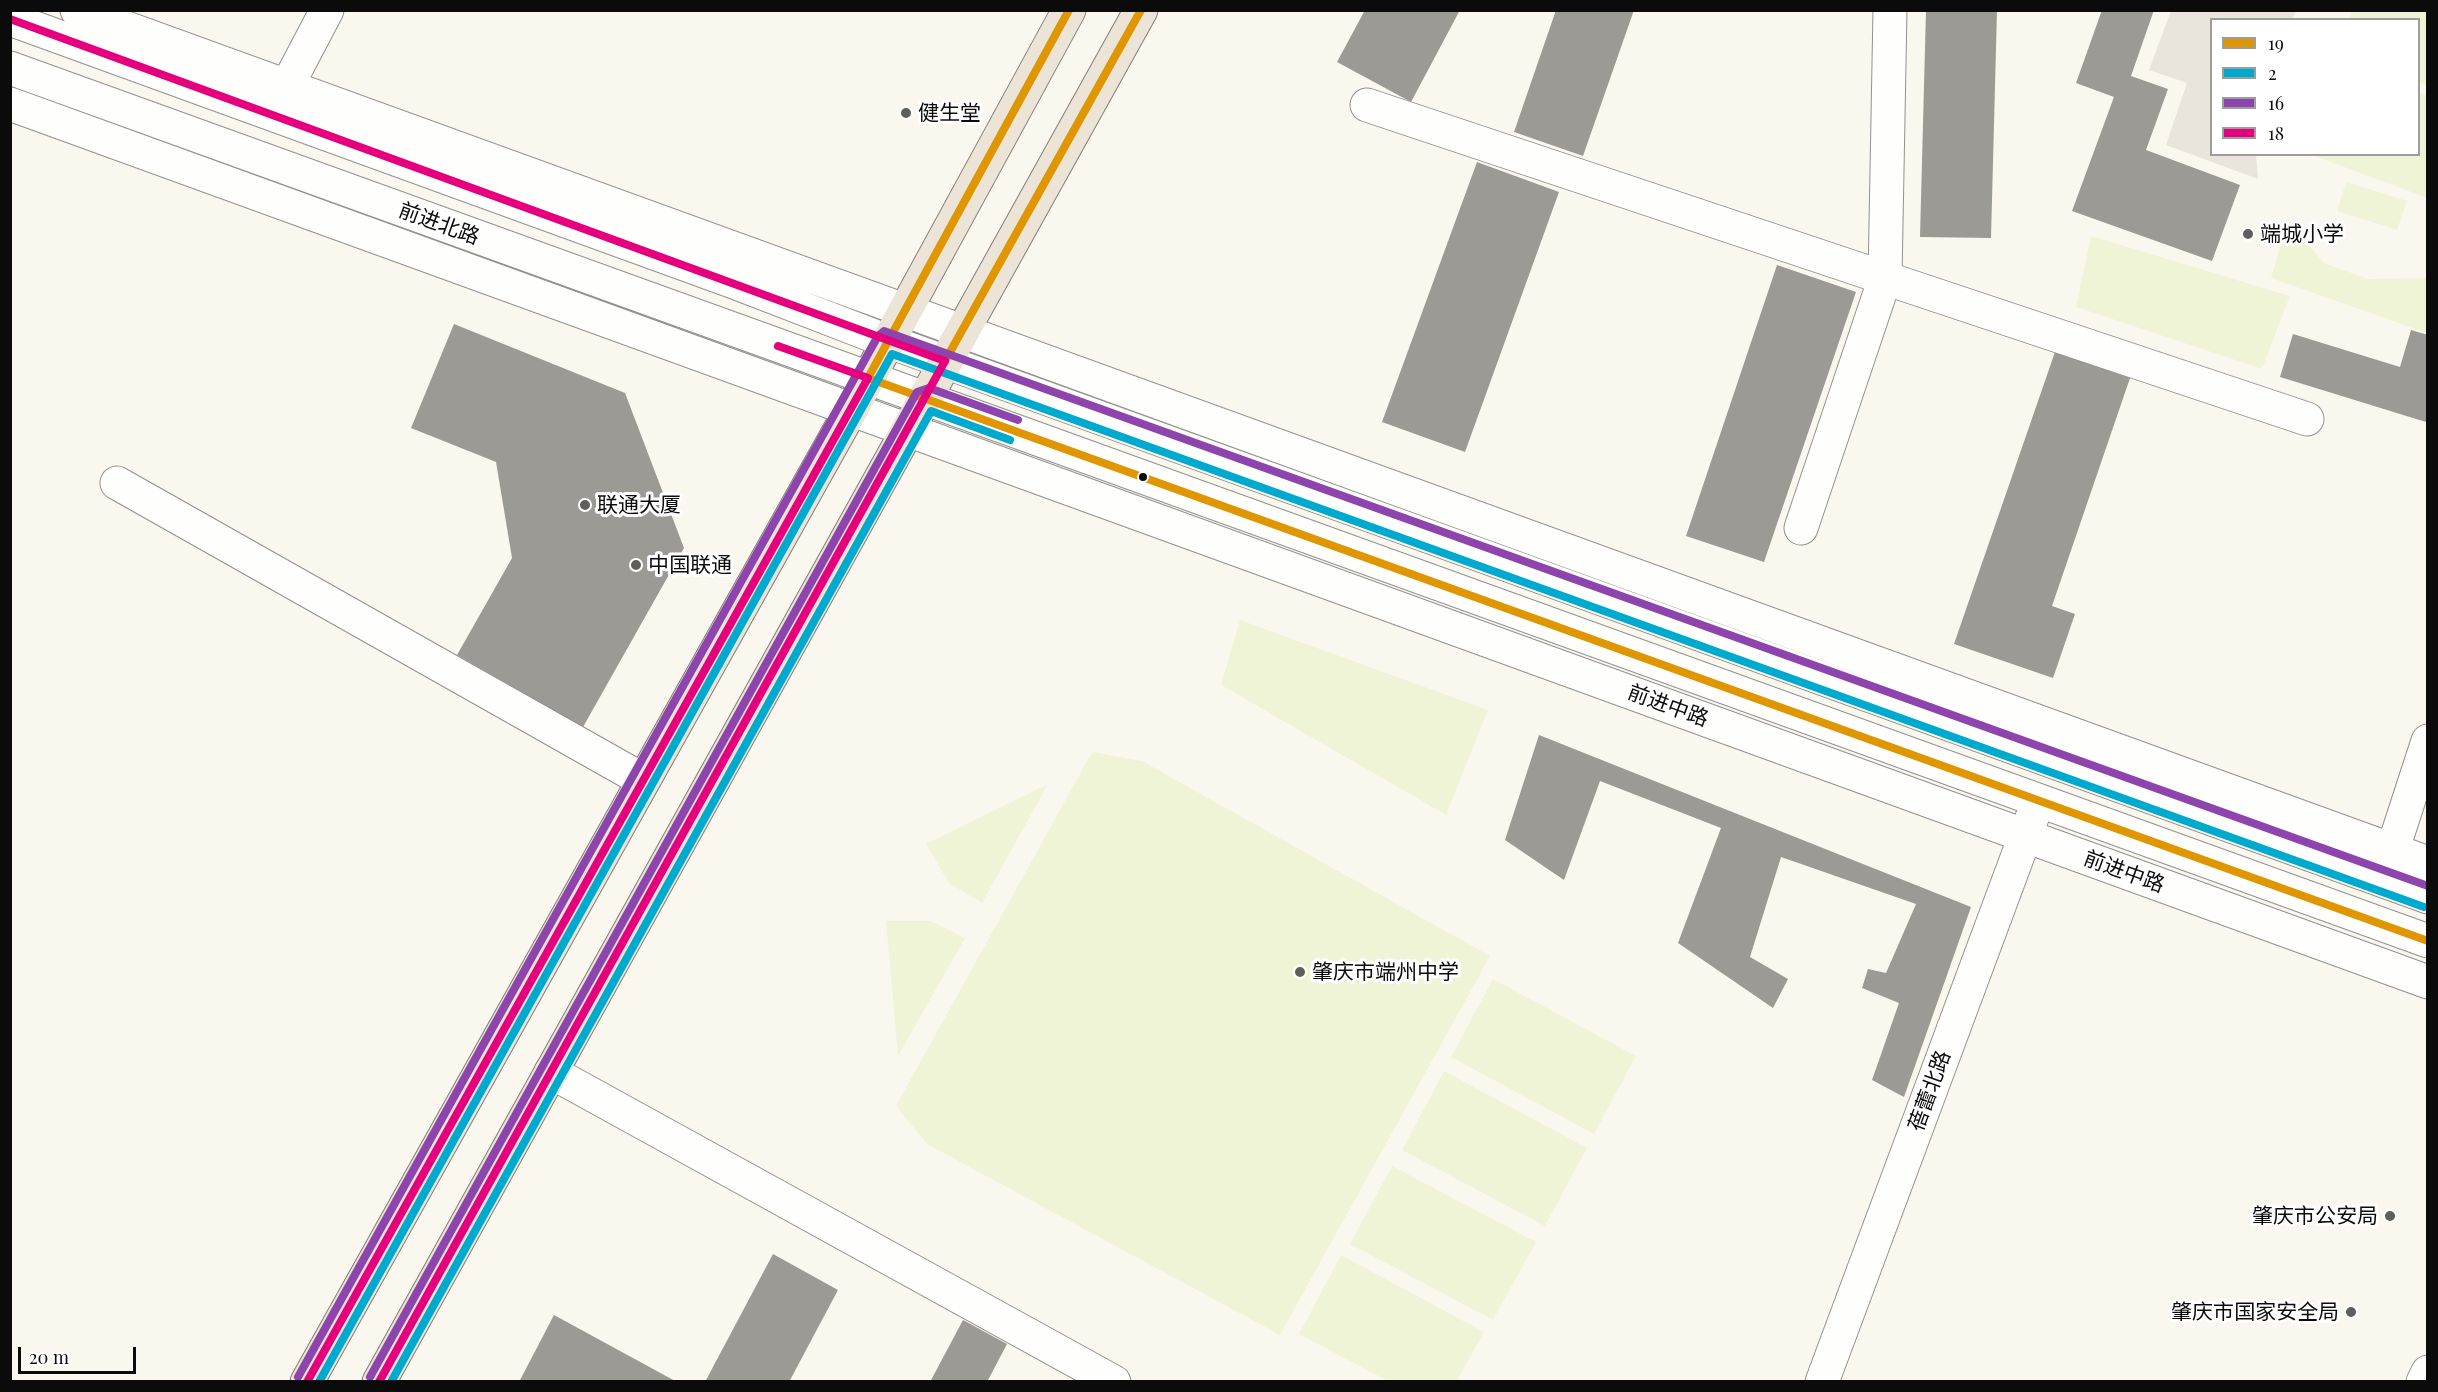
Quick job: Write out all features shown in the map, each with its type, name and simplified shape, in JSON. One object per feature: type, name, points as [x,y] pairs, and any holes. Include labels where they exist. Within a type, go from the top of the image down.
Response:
[{"type":"main road","points":[[310,1380],[851,410],[1069,10]]},
{"type":"main road","points":[[379,1382],[1141,10]]},
{"type":"street","points":[[77,10],[280,100],[887,341],[2387,865],[2427,863]]},
{"type":"street","points":[[280,100],[327,10]]},
{"type":"street","points":[[1801,528],[1885,278],[1890,10]]},
{"type":"street","points":[[10,20],[280,100],[962,331],[2387,865],[2427,897]]},
{"type":"street","name":"前进北路","points":[[10,68],[2427,941]]},
{"type":"street","name":"前进北路","points":[[10,104],[908,430]]},
{"type":"street","points":[[1367,105],[2307,419]]},
{"type":"street","name":"前进中路","points":[[908,430],[2427,982]]},
{"type":"street","points":[[117,483],[643,780]]},
{"type":"street","points":[[2370,920],[2427,741]]},
{"type":"street","name":"蓓蕾北路","points":[[1822,1382],[2038,801]]},
{"type":"street","points":[[550,1072],[1114,1382]]},
{"type":"street","points":[[2424,1382],[2427,1372]]},
{"type":"green space","points":[[2352,11],[2427,11],[2427,86],[2420,82],[2420,18],[2349,18]]},
{"type":"green space","points":[[2420,92],[2427,96],[2427,198],[2315,156],[2420,156]]},
{"type":"green space","points":[[2346,182],[2407,201],[2397,230],[2337,211]]},
{"type":"green space","points":[[2288,220],[2324,263],[2368,279],[2427,278],[2427,333],[2271,278]]},
{"type":"green space","points":[[2091,236],[2290,296],[2262,369],[2076,307]]},
{"type":"green space","points":[[1240,620],[1488,710],[1446,815],[1221,685]]},
{"type":"green space","points":[[1092,752],[1142,761],[1490,956],[1280,1335],[927,1144],[896,1106]]},
{"type":"green space","points":[[1048,784],[982,903],[949,883],[926,844]]},
{"type":"green space","points":[[886,921],[931,921],[965,938],[898,1056]]},
{"type":"green space","points":[[1493,979],[1636,1056],[1594,1134],[1451,1057]]},
{"type":"green space","points":[[1444,1071],[1587,1148],[1545,1226],[1402,1150]]},
{"type":"green space","points":[[1392,1166],[1536,1242],[1493,1320],[1350,1244]]},
{"type":"green space","points":[[1341,1255],[1484,1332],[1457,1381],[1388,1381],[1299,1334]]},
{"type":"shaded area","points":[[2171,11],[2296,11],[2292,18],[2210,18],[2210,156],[2256,156],[2258,179],[2166,145],[2187,83],[2149,70]]},
{"type":"building","points":[[1365,10],[1460,10],[1411,102],[1337,62]]},
{"type":"building","points":[[1556,10],[1634,10],[1583,156],[1514,132]]},
{"type":"building","points":[[1926,10],[1997,10],[1991,238],[1920,237]]},
{"type":"building","points":[[2102,10],[2154,10],[2131,76],[2168,89],[2146,150],[2240,185],[2212,261],[2072,211],[2114,97],[2076,83]]},
{"type":"building","points":[[1477,162],[1559,192],[1465,452],[1382,422]]},
{"type":"building","points":[[1777,265],[1856,292],[1764,562],[1686,536]]},
{"type":"building","name":"联通大厦","points":[[454,324],[625,393],[684,548],[583,727],[457,655],[512,558],[496,462],[411,428]]},
{"type":"building","points":[[2411,330],[2428,335],[2426,422],[2280,377],[2293,334],[2400,367]]},
{"type":"building","points":[[2055,352],[2130,378],[2052,606],[2075,614],[2053,678],[1954,644]]},
{"type":"building","points":[[1539,735],[1971,907],[1904,1097],[1872,1080],[1899,1003],[1862,988],[1868,969],[1886,973],[1916,904],[1781,857],[1750,957],[1788,979],[1773,1008],[1678,943],[1721,828],[1600,781],[1564,880],[1505,840]]},
{"type":"building","points":[[773,1254],[838,1290],[789,1382],[705,1382]]},
{"type":"building","points":[[554,1315],[677,1382],[519,1382]]},
{"type":"building","points":[[963,1320],[1007,1344],[987,1382],[930,1382]]},
{"type":"transit line","name":"19","points":[[868,378],[1069,10]]},
{"type":"transit line","name":"19","points":[[945,361],[1141,10]]},
{"type":"transit line","name":"18","points":[[10,19],[945,361],[379,1382]]},
{"type":"transit line","name":"16","points":[[298,1377],[878,336],[884,331],[2428,886]]},
{"type":"transit line","name":"18","points":[[307,1382],[868,378],[778,346]]},
{"type":"transit line","name":"2","points":[[319,1382],[892,354],[2424,907]]},
{"type":"transit line","name":"19","points":[[868,378],[2428,941]]},
{"type":"transit line","name":"16","points":[[370,1377],[917,392],[929,388],[1018,420]]},
{"type":"transit line","name":"2","points":[[391,1382],[931,411],[1010,440]]},
{"type":"place","name":"健生堂","points":[[906,113]]},
{"type":"place","name":"端城小学","points":[[2248,234]]},
{"type":"place","name":"联通大厦","points":[[585,505]]},
{"type":"place","name":"中国联通","points":[[636,565]]},
{"type":"place","name":"肇庆市端州中学","points":[[1300,972]]},
{"type":"place","name":"肇庆市公安局","points":[[2390,1216]]},
{"type":"place","name":"肇庆市国家安全局","points":[[2351,1312]]}]
